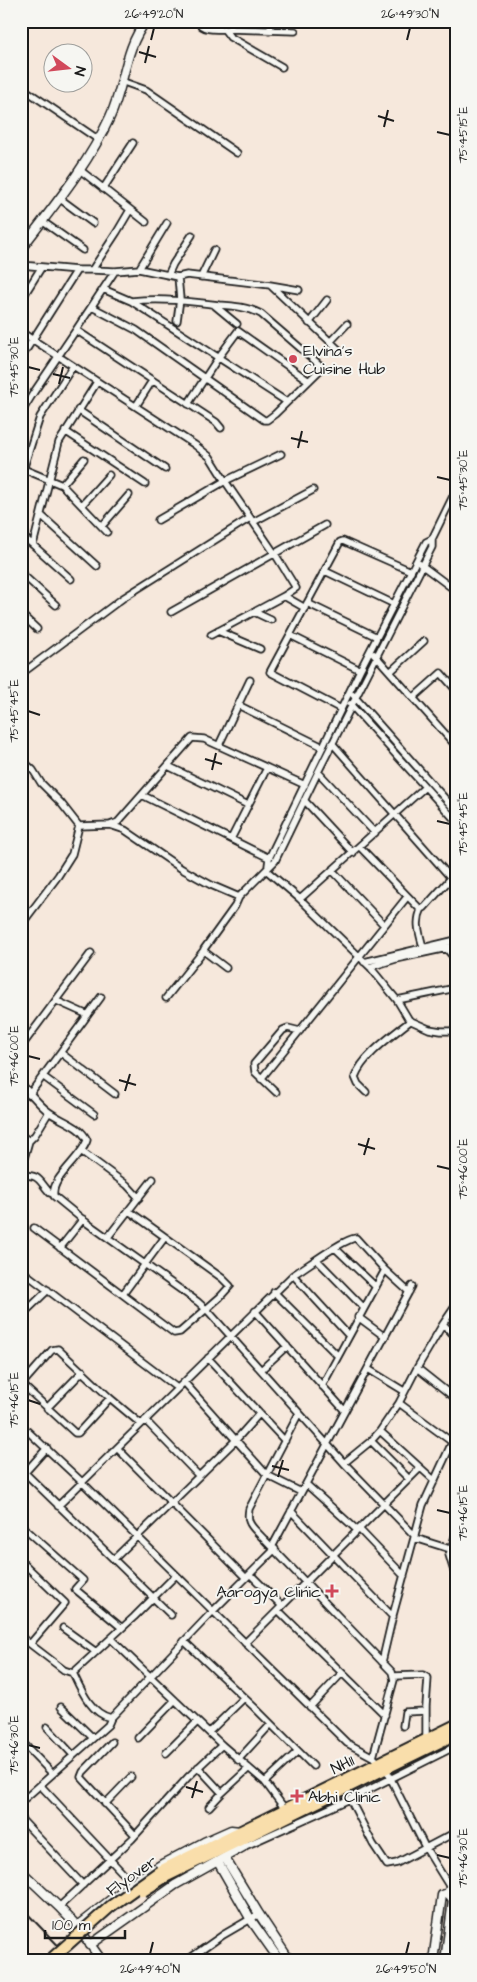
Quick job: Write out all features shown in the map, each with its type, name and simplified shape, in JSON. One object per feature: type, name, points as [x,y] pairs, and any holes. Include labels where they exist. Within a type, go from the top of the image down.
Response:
[{"type":"highway","name":"NH11","points":[[243,1839],[285,1809],[382,1767],[426,1739],[456,1725]]},
{"type":"highway","points":[[243,1839],[382,1767],[456,1734]]},
{"type":"highway","name":"Flyover","points":[[49,1961],[111,1906],[163,1874],[243,1839]]},
{"type":"highway","name":"Flyover","points":[[59,1961],[116,1911],[163,1874]]},
{"type":"street","points":[[21,249],[100,140],[112,114],[137,33],[146,21]]},
{"type":"street","points":[[197,21],[201,27],[206,29],[295,31]]},
{"type":"street","points":[[226,29],[233,21]]},
{"type":"street","points":[[269,31],[273,21]]},
{"type":"street","points":[[226,29],[230,37],[282,67]]},
{"type":"street","points":[[121,81],[146,90],[237,153]]},
{"type":"street","points":[[21,87],[100,140]]},
{"type":"street","points":[[103,189],[133,143]]},
{"type":"street","points":[[80,170],[146,222]]},
{"type":"street","points":[[59,198],[93,223]]},
{"type":"street","points":[[92,270],[118,232],[130,210]]},
{"type":"street","points":[[42,221],[83,250]]},
{"type":"street","points":[[139,269],[166,223]]},
{"type":"street","points":[[168,275],[173,264],[192,236]]},
{"type":"street","points":[[201,277],[214,250]]},
{"type":"street","points":[[21,266],[115,271],[139,269],[168,275],[187,275],[299,290]]},
{"type":"street","points":[[21,300],[42,268]]},
{"type":"street","points":[[21,358],[77,270]]},
{"type":"street","points":[[21,413],[115,271]]},
{"type":"street","points":[[177,321],[180,300],[178,276]]},
{"type":"street","points":[[270,285],[338,350]]},
{"type":"street","points":[[103,289],[131,301],[286,402]]},
{"type":"street","points":[[92,307],[136,330],[264,420],[267,420],[321,369],[321,366],[261,314],[244,308],[180,300],[153,299],[131,301]]},
{"type":"street","points":[[309,323],[327,300]]},
{"type":"street","points":[[213,304],[237,324]]},
{"type":"street","points":[[330,342],[347,324]]},
{"type":"street","points":[[76,330],[216,422],[221,428]]},
{"type":"street","points":[[188,404],[238,331],[308,382]]},
{"type":"street","points":[[21,332],[136,406],[210,457],[296,588],[210,635]]},
{"type":"street","points":[[21,476],[40,417],[73,366]]},
{"type":"street","points":[[136,406],[152,381]]},
{"type":"street","points":[[33,546],[59,442],[97,382]]},
{"type":"street","points":[[78,410],[165,468]]},
{"type":"street","points":[[65,431],[145,484]]},
{"type":"street","points":[[158,520],[225,482],[281,454]]},
{"type":"street","points":[[62,485],[84,459]]},
{"type":"street","points":[[23,468],[62,485],[107,532]]},
{"type":"street","points":[[82,505],[109,475]]},
{"type":"street","points":[[21,674],[123,598],[251,520],[313,490]]},
{"type":"street","points":[[166,998],[204,950],[235,906],[239,897],[275,861],[332,743],[432,547],[432,539],[456,490]]},
{"type":"street","points":[[102,526],[129,496]]},
{"type":"street","points":[[41,515],[97,566]]},
{"type":"street","points":[[171,612],[325,525]]},
{"type":"street","points":[[21,535],[71,579]]},
{"type":"street","points":[[267,868],[269,858],[360,670],[426,542],[432,539]]},
{"type":"street","points":[[341,710],[270,672],[340,542],[343,541],[411,571]]},
{"type":"street","points":[[416,561],[456,591]]},
{"type":"street","points":[[325,571],[394,604]]},
{"type":"street","points":[[21,573],[56,605]]},
{"type":"street","points":[[284,596],[377,637]]},
{"type":"street","points":[[254,612],[271,620]]},
{"type":"street","points":[[21,614],[37,629]]},
{"type":"street","points":[[218,631],[260,649]]},
{"type":"street","points":[[290,636],[360,670]]},
{"type":"street","points":[[390,672],[424,640]]},
{"type":"street","points":[[370,651],[456,746]]},
{"type":"street","points":[[413,698],[441,673],[456,690]]},
{"type":"street","points":[[219,745],[250,680]]},
{"type":"street","points":[[350,692],[456,811]]},
{"type":"street","points":[[346,700],[456,821]]},
{"type":"street","points":[[238,705],[323,747]]},
{"type":"street","points":[[79,826],[110,825],[118,822],[192,738],[204,739],[219,745],[305,785]]},
{"type":"street","points":[[332,743],[456,884]]},
{"type":"street","points":[[21,759],[33,770],[41,783],[61,803],[79,826]]},
{"type":"street","points":[[168,766],[248,805]]},
{"type":"street","points":[[231,839],[267,768]]},
{"type":"street","points":[[318,772],[375,833]]},
{"type":"street","points":[[300,900],[425,787]]},
{"type":"street","points":[[142,795],[269,858]]},
{"type":"street","points":[[304,800],[353,853]]},
{"type":"street","points":[[110,825],[125,830],[189,873],[239,897]]},
{"type":"street","points":[[22,922],[58,876],[72,854],[79,826]]},
{"type":"street","points":[[360,847],[407,897],[419,908],[422,908]]},
{"type":"street","points":[[267,868],[370,967],[397,1000],[400,1008],[410,1021],[440,1032],[456,1031]]},
{"type":"street","points":[[332,870],[384,925]]},
{"type":"street","points":[[423,947],[417,926],[418,917],[422,908],[450,878]]},
{"type":"street","points":[[261,1079],[407,897]]},
{"type":"street","points":[[364,962],[456,940]]},
{"type":"street","points":[[370,967],[456,946]]},
{"type":"street","points":[[446,948],[456,960]]},
{"type":"street","points":[[204,950],[226,968]]},
{"type":"street","points":[[21,1047],[91,953]]},
{"type":"street","points":[[397,1000],[456,988]]},
{"type":"street","points":[[29,1095],[101,997]]},
{"type":"street","points":[[57,1001],[88,1015]]},
{"type":"street","points":[[366,1092],[354,1078],[357,1071],[382,1044],[410,1021]]},
{"type":"street","points":[[276,1092],[261,1079],[254,1069],[257,1060],[283,1030],[288,1028],[300,1031]]},
{"type":"street","points":[[61,1053],[114,1094]]},
{"type":"street","points":[[44,1077],[94,1114]]},
{"type":"street","points":[[22,1087],[49,1112],[78,1128],[87,1140],[54,1187],[53,1194]]},
{"type":"street","points":[[21,1169],[28,1141],[35,1135],[49,1112]]},
{"type":"street","points":[[21,1135],[28,1141]]},
{"type":"street","points":[[81,1151],[127,1185],[139,1198]]},
{"type":"street","points":[[21,1175],[32,1175],[38,1178],[50,1193],[83,1219],[206,1309],[327,1445],[415,1537],[450,1549]]},
{"type":"street","points":[[108,1237],[153,1179]]},
{"type":"street","points":[[34,1228],[88,1271],[123,1294],[174,1333],[180,1332],[227,1291],[230,1286],[222,1278],[129,1211]]},
{"type":"street","points":[[60,1248],[83,1219]]},
{"type":"street","points":[[123,1294],[165,1237]]},
{"type":"street","points":[[21,1802],[108,1725],[111,1718],[273,1548],[301,1492],[411,1289],[384,1270],[356,1238],[352,1238],[335,1248],[293,1275],[274,1292],[58,1506]]},
{"type":"street","points":[[335,1248],[376,1287]]},
{"type":"street","points":[[317,1260],[363,1307]]},
{"type":"street","points":[[21,1270],[108,1333],[177,1388]]},
{"type":"street","points":[[322,1386],[384,1270]]},
{"type":"street","points":[[293,1275],[349,1336]]},
{"type":"street","points":[[21,1316],[48,1290]]},
{"type":"street","points":[[274,1292],[338,1356]]},
{"type":"street","points":[[344,1463],[380,1431],[399,1403],[417,1368],[456,1305]]},
{"type":"street","points":[[255,1312],[345,1411]]},
{"type":"street","points":[[358,1317],[385,1337]]},
{"type":"street","points":[[443,1324],[456,1337]]},
{"type":"street","points":[[261,1370],[286,1346]]},
{"type":"street","points":[[110,1398],[76,1434],[23,1383],[52,1350],[55,1348],[61,1350],[110,1398],[143,1422],[198,1476]]},
{"type":"street","points":[[208,1358],[285,1441]]},
{"type":"street","points":[[417,1368],[456,1399]]},
{"type":"street","points":[[368,1369],[404,1391]]},
{"type":"street","points":[[47,1408],[83,1371]]},
{"type":"street","points":[[184,1382],[235,1441],[267,1474],[301,1492]]},
{"type":"street","points":[[399,1403],[452,1442]]},
{"type":"street","points":[[299,1413],[249,1509],[247,1518],[249,1523],[394,1676],[426,1676],[428,1678],[426,1739]]},
{"type":"street","points":[[114,1559],[235,1441],[259,1414]]},
{"type":"street","points":[[21,1425],[138,1536],[347,1743],[382,1767],[453,1900],[445,1961]]},
{"type":"street","points":[[380,1431],[435,1481]]},
{"type":"street","points":[[382,1662],[423,1506],[456,1434]]},
{"type":"street","points":[[371,1441],[409,1479]]},
{"type":"street","points":[[47,1448],[23,1473],[171,1615]]},
{"type":"street","points":[[117,1448],[248,1576],[385,1715]]},
{"type":"street","points":[[245,1643],[420,1468]]},
{"type":"street","points":[[306,1484],[358,1530],[404,1576]]},
{"type":"street","points":[[291,1511],[393,1617]]},
{"type":"street","points":[[21,1525],[83,1580],[75,1589],[122,1628]]},
{"type":"street","points":[[456,1533],[450,1549],[453,1556],[456,1578]]},
{"type":"street","points":[[21,1561],[65,1603],[30,1644]]},
{"type":"street","points":[[72,1673],[111,1639],[176,1575]]},
{"type":"street","points":[[63,1628],[96,1652]]},
{"type":"street","points":[[21,1637],[64,1670],[72,1673],[85,1698],[103,1717],[111,1718]]},
{"type":"street","points":[[111,1639],[238,1760],[265,1782],[285,1809]]},
{"type":"street","points":[[184,1641],[313,1766]]},
{"type":"street","points":[[310,1707],[342,1673]]},
{"type":"street","points":[[382,1767],[385,1715],[394,1676]]},
{"type":"street","points":[[209,1732],[244,1698]]},
{"type":"street","points":[[138,1738],[175,1700]]},
{"type":"street","points":[[61,1707],[92,1738]]},
{"type":"street","points":[[403,1726],[405,1712],[426,1711]]},
{"type":"street","points":[[166,1753],[198,1722]]},
{"type":"street","points":[[238,1760],[271,1724]]},
{"type":"street","points":[[47,1727],[73,1755]]},
{"type":"street","points":[[21,1741],[51,1774]]},
{"type":"street","points":[[112,1742],[83,1772],[81,1777],[136,1835]]},
{"type":"street","points":[[59,1907],[136,1835],[198,1767],[222,1745]]},
{"type":"street","points":[[90,1945],[175,1885],[222,1860],[243,1839],[350,1799],[382,1767],[456,1746]]},
{"type":"street","points":[[265,1782],[298,1751]]},
{"type":"street","points":[[198,1767],[222,1793]]},
{"type":"street","points":[[209,1807],[249,1768]]},
{"type":"street","points":[[105,1804],[131,1777]]},
{"type":"street","points":[[40,1786],[132,1882]]},
{"type":"street","points":[[350,1799],[373,1844],[387,1865],[396,1863],[456,1832]]},
{"type":"street","points":[[21,1819],[83,1885]]},
{"type":"street","points":[[77,1926],[132,1882],[204,1842],[231,1830],[243,1839]]},
{"type":"street","points":[[222,1860],[290,1961]]},
{"type":"street","points":[[222,1860],[251,1920],[280,1961]]},
{"type":"street","points":[[21,1871],[77,1926],[102,1961]]},
{"type":"street","points":[[449,1891],[456,1897]]},
{"type":"street","points":[[433,1961],[442,1895],[449,1891]]},
{"type":"street","points":[[186,1961],[259,1914]]},
{"type":"railway","points":[[21,1907],[73,1961]]},
{"type":"place","name":"Elvina's Cuisine Hub","points":[[293,359]]},
{"type":"place","name":"Aarogya Clinic","points":[[332,1591]]},
{"type":"place","name":"Abhi Clinic","points":[[297,1796]]}]
